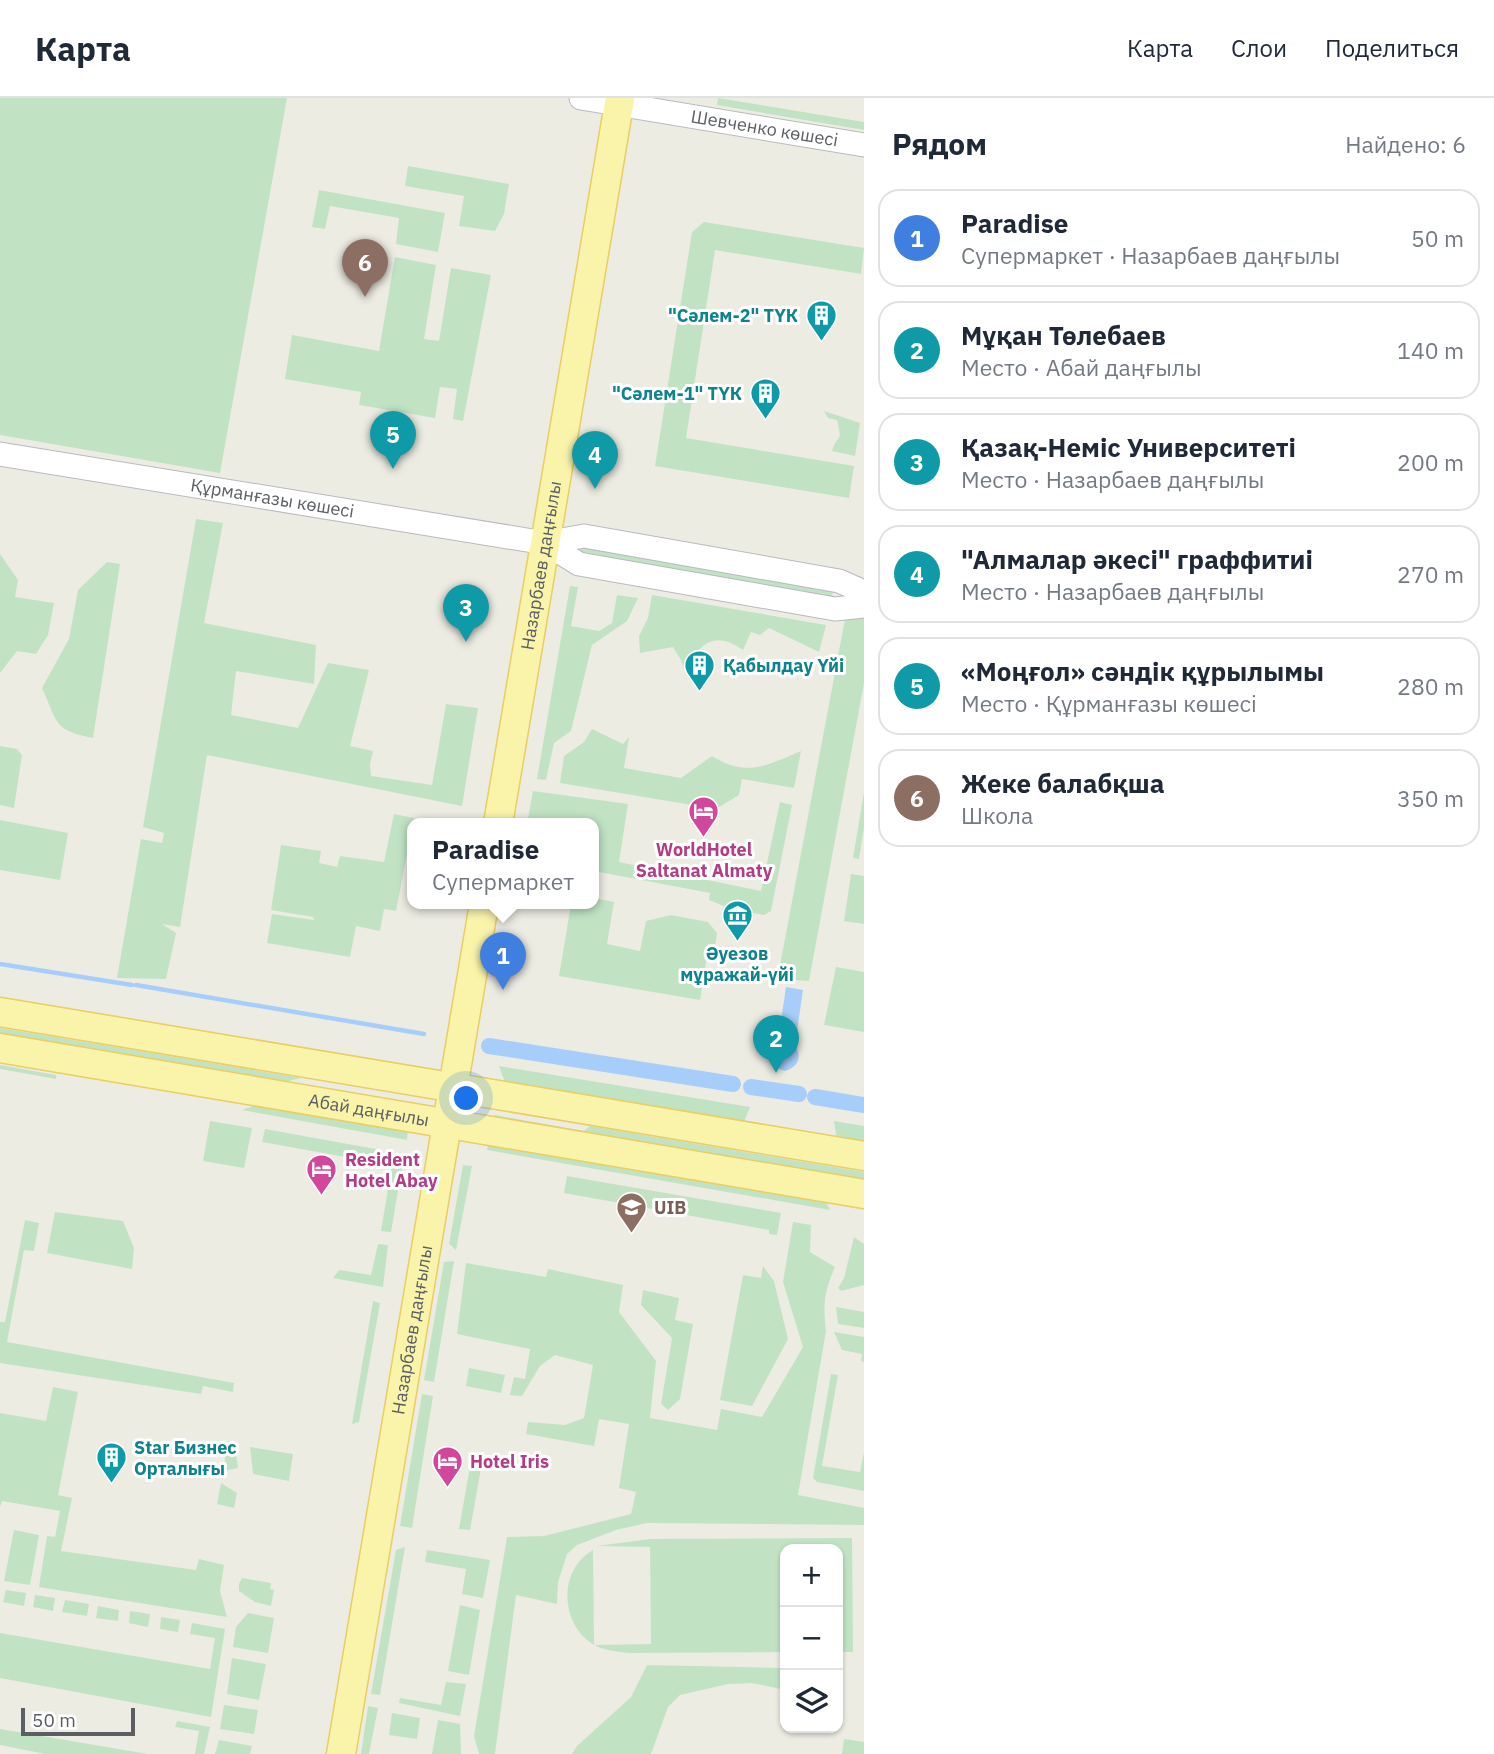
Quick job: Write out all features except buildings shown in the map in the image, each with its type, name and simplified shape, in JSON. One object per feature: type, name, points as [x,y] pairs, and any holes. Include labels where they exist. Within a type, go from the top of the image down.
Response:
[{"type":"main road","name":"Назарбаев даңғылы","points":[[499,818],[620,101]]},
{"type":"main road","name":"Назарбаев даңғылы","points":[[341,1754],[483,909]]},
{"type":"main road","name":"Абай даңғылы","points":[[0,1012],[864,1156]]},
{"type":"main road","name":"Абай даңғылы","points":[[0,1048],[864,1194]]},
{"type":"street","name":"Шевченко көшесі","points":[[582,98],[620,101],[864,145]]},
{"type":"street","name":"Құрманғазы көшесі","points":[[0,454],[545,543],[584,536],[839,581],[864,592]]},
{"type":"street","name":"Құрманғазы көшесі","points":[[545,543],[579,564],[835,609],[864,606]]},
{"type":"green space","points":[[0,98],[287,98],[220,473],[0,435]]},
{"type":"green space","points":[[718,98],[864,122],[864,130],[717,105]]},
{"type":"green space","points":[[408,166],[509,184],[504,214],[495,231],[459,226],[464,196],[405,186]]},
{"type":"green space","points":[[319,190],[445,213],[438,252],[396,244],[399,218],[330,206],[325,229],[312,227]]},
{"type":"green space","points":[[704,222],[864,248],[861,274],[715,250],[686,438],[854,466],[849,498],[655,466],[692,232]]},
{"type":"green space","points":[[395,257],[436,265],[424,339],[439,341],[451,268],[491,275],[463,421],[453,419],[457,389],[440,387],[435,418],[359,405],[361,392],[285,379],[292,335],[379,351]]},
{"type":"green space","points":[[824,411],[860,423],[855,456],[832,451],[840,436],[839,428],[837,420],[828,418]]},
{"type":"green space","points":[[196,519],[223,523],[204,623],[316,645],[314,684],[236,671],[231,715],[298,728],[328,663],[369,670],[350,746],[373,751],[371,776],[432,785],[446,704],[478,708],[462,806],[207,755],[180,927],[162,924],[176,933],[166,979],[117,978],[141,839],[162,843],[164,833],[143,827]]},
{"type":"green space","points":[[582,542],[834,586],[831,602],[579,558]]},
{"type":"green space","points":[[0,554],[18,580],[15,597],[54,603],[48,635],[36,654],[17,651],[0,673]]},
{"type":"green space","points":[[107,562],[120,564],[93,738],[70,732],[58,723],[42,688],[69,639],[78,590]]},
{"type":"green space","points":[[570,586],[578,587],[571,626],[599,631],[612,623],[617,595],[638,598],[627,621],[592,645],[571,731],[554,743],[546,780],[537,779]]},
{"type":"green space","points":[[652,595],[826,625],[819,652],[769,628],[760,635],[751,632],[743,650],[723,641],[707,643],[695,655],[686,674],[673,647],[640,653],[639,636],[648,618]]},
{"type":"green space","points":[[864,618],[864,683],[809,981],[792,980],[778,976],[845,619]]},
{"type":"green space","points":[[592,729],[623,744],[629,737],[624,768],[681,778],[712,756],[724,763],[747,768],[767,765],[801,751],[794,788],[742,779],[739,795],[716,809],[560,783],[564,756],[584,742]]},
{"type":"green space","points":[[0,746],[17,749],[22,755],[14,808],[0,805]]},
{"type":"green space","points":[[533,791],[628,804],[619,862],[761,891],[780,802],[792,805],[771,911],[764,915],[729,908],[709,900],[710,893],[599,872],[599,818],[528,818]]},
{"type":"green space","points":[[864,792],[864,827],[859,859],[853,858]]},
{"type":"green space","points":[[394,814],[414,818],[407,818],[407,854],[396,911],[384,909],[380,931],[356,926],[350,957],[267,943],[272,914],[314,920],[313,917],[271,910],[281,845],[321,851],[319,863],[337,867],[340,856],[384,862]]},
{"type":"green space","points":[[0,820],[68,833],[60,880],[0,870]]},
{"type":"green space","points":[[851,874],[864,876],[864,924],[844,921]]},
{"type":"green space","points":[[599,899],[614,902],[607,944],[640,951],[646,921],[671,915],[708,922],[717,933],[714,953],[707,956],[700,1000],[559,976],[570,909],[599,909]]},
{"type":"green space","points":[[836,967],[864,972],[864,1032],[824,1025]]},
{"type":"green space","points":[[0,1028],[301,1078],[272,1085],[0,1039]]},
{"type":"green space","points":[[0,1065],[56,1075],[56,1079],[0,1069]]},
{"type":"green space","points":[[499,1066],[750,1107],[744,1122],[505,1082]]},
{"type":"green space","points":[[262,1103],[408,1128],[407,1140],[242,1110]]},
{"type":"green space","points":[[494,1115],[584,1131],[590,1126],[864,1172],[864,1180],[493,1119]]},
{"type":"green space","points":[[210,1121],[252,1128],[244,1168],[203,1161]]},
{"type":"green space","points":[[834,1121],[864,1126],[864,1146],[837,1141]]},
{"type":"green space","points":[[265,1129],[381,1150],[379,1163],[262,1142]]},
{"type":"green space","points":[[489,1139],[824,1198],[830,1210],[487,1150]]},
{"type":"green space","points":[[392,1165],[402,1167],[391,1232],[381,1231]]},
{"type":"green space","points":[[463,1165],[472,1166],[456,1250],[449,1244]]},
{"type":"green space","points":[[567,1176],[781,1213],[777,1235],[769,1234],[769,1230],[564,1193]]},
{"type":"green space","points":[[55,1212],[123,1221],[134,1248],[132,1269],[47,1253]]},
{"type":"green space","points":[[25,1220],[39,1223],[34,1251],[24,1250],[7,1342],[234,1383],[233,1392],[203,1386],[201,1394],[0,1363],[0,1322],[5,1322]]},
{"type":"green space","points":[[793,1222],[811,1225],[810,1252],[835,1267],[825,1298],[826,1331],[798,1495],[864,1508],[864,1525],[647,1523],[616,1530],[577,1545],[567,1554],[558,1582],[557,1604],[516,1595],[495,1754],[479,1754],[474,1736],[507,1537],[544,1536],[631,1514],[636,1492],[619,1488],[629,1424],[599,1419],[594,1446],[526,1434],[528,1422],[565,1425],[584,1418],[593,1365],[555,1355],[540,1366],[522,1396],[510,1395],[514,1377],[525,1379],[530,1349],[457,1334],[466,1263],[546,1277],[548,1269],[623,1285],[619,1312],[656,1361],[650,1418],[717,1430],[721,1409],[762,1417],[803,1347],[783,1282]]},
{"type":"green space","points":[[854,1237],[864,1244],[864,1285],[841,1291],[838,1288],[844,1278]]},
{"type":"green space","points":[[378,1244],[388,1245],[383,1287],[333,1278],[339,1270],[371,1275]]},
{"type":"green space","points":[[454,1261],[434,1382],[424,1380],[444,1262]]},
{"type":"green space","points":[[763,1266],[774,1281],[788,1339],[752,1406],[720,1400],[743,1275],[761,1278]]},
{"type":"green space","points":[[643,1290],[679,1298],[675,1320],[693,1324],[680,1399],[668,1410],[661,1404],[672,1338],[641,1305]]},
{"type":"green space","points":[[373,1301],[380,1303],[359,1422],[352,1424]]},
{"type":"green space","points":[[836,1307],[864,1312],[864,1328],[838,1324]]},
{"type":"green space","points":[[834,1332],[864,1337],[864,1362],[861,1361],[862,1354],[842,1350]]},
{"type":"green space","points":[[469,1368],[505,1375],[501,1393],[466,1386]]},
{"type":"green space","points":[[831,1374],[838,1375],[822,1466],[860,1472],[864,1452],[864,1491],[817,1482],[813,1478]]},
{"type":"green space","points":[[53,1387],[78,1392],[58,1495],[72,1498],[61,1551],[196,1570],[199,1559],[224,1565],[220,1591],[227,1617],[39,1587],[47,1536],[55,1537],[60,1511],[2,1501],[0,1507],[0,1413],[46,1421]]},
{"type":"green space","points":[[422,1394],[433,1396],[412,1528],[400,1526]]},
{"type":"green space","points":[[228,1441],[234,1443],[238,1468],[223,1471]]},
{"type":"green space","points":[[250,1447],[293,1454],[289,1481],[253,1474]]},
{"type":"green space","points":[[471,1461],[482,1463],[470,1530],[459,1529]]},
{"type":"green space","points":[[221,1483],[237,1493],[234,1508],[217,1504]]},
{"type":"green space","points":[[14,1530],[39,1535],[30,1585],[4,1581]]},
{"type":"green space","points":[[852,1538],[853,1652],[843,1652],[843,1544],[780,1544],[780,1652],[628,1653],[594,1645],[651,1644],[650,1547],[597,1546],[650,1539]]},
{"type":"green space","points":[[405,1547],[380,1695],[371,1694],[396,1550]]},
{"type":"green space","points":[[427,1550],[490,1560],[483,1598],[462,1594],[466,1569],[425,1562]]},
{"type":"green space","points":[[593,1550],[594,1645],[578,1630],[568,1606],[570,1580],[575,1568],[582,1558]]},
{"type":"green space","points":[[242,1578],[271,1583],[270,1589],[274,1590],[271,1606],[255,1602],[239,1591]]},
{"type":"green space","points":[[6,1590],[26,1593],[24,1606],[3,1602]]},
{"type":"green space","points":[[35,1595],[55,1598],[53,1611],[33,1607]]},
{"type":"green space","points":[[65,1600],[89,1604],[87,1616],[62,1612]]},
{"type":"green space","points":[[460,1605],[480,1610],[469,1675],[448,1671]]},
{"type":"green space","points":[[98,1606],[119,1610],[118,1621],[96,1618]]},
{"type":"green space","points":[[130,1611],[150,1614],[148,1627],[129,1623]]},
{"type":"green space","points":[[248,1613],[274,1618],[268,1653],[233,1647],[236,1627]]},
{"type":"green space","points":[[161,1617],[180,1620],[178,1632],[160,1629]]},
{"type":"green space","points":[[192,1623],[225,1629],[211,1717],[0,1678],[0,1633],[210,1669],[215,1638],[190,1634]]},
{"type":"green space","points":[[232,1658],[266,1664],[259,1700],[227,1694]]},
{"type":"green space","points":[[647,1665],[780,1668],[780,1689],[752,1683],[728,1684],[680,1695],[668,1707],[651,1754],[572,1754],[577,1746],[631,1697]]},
{"type":"green space","points":[[446,1682],[466,1684],[460,1716],[399,1703],[400,1698],[441,1705]]},
{"type":"green space","points":[[224,1705],[258,1710],[254,1734],[220,1729]]},
{"type":"green space","points":[[368,1706],[378,1708],[369,1754],[361,1754]]},
{"type":"green space","points":[[392,1713],[420,1718],[417,1739],[389,1735]]},
{"type":"green space","points":[[438,1720],[460,1724],[461,1754],[432,1754]]},
{"type":"green space","points":[[177,1721],[210,1727],[204,1754],[195,1754],[199,1731],[175,1727]]},
{"type":"green space","points":[[0,1729],[148,1754],[45,1754],[0,1745]]},
{"type":"green space","points":[[844,1739],[864,1742],[864,1754],[842,1754]]},
{"type":"green space","points":[[219,1740],[252,1746],[250,1754],[215,1754]]},
{"type":"water","points":[[786,987],[803,990],[795,1045],[798,1061],[785,1071],[773,1066],[769,1056],[772,1046],[778,1041]]},
{"type":"waterway","points":[[0,964],[132,985]]},
{"type":"waterway","points":[[136,985],[424,1034]]},
{"type":"waterway","points":[[489,1046],[733,1084]]},
{"type":"waterway","points":[[751,1087],[799,1094]]},
{"type":"waterway","points":[[815,1097],[864,1105]]},
{"type":"place","name":"Жеке балабқша","points":[[365,297]]},
{"type":"place","name":"\"Сәлем-2\" ТҮК","points":[[821,343]]},
{"type":"place","name":"\"Сәлем-1\" ТҮК","points":[[765,421]]},
{"type":"place","name":"«Моңғол» сәндік құрылымы","points":[[393,469]]},
{"type":"place","name":"\"Алмалар әкесі\" граффитиі","points":[[595,489]]},
{"type":"place","name":"Қазақ-Неміс Университеті","points":[[466,642]]},
{"type":"place","name":"Қабылдау Үйі","points":[[700,693]]},
{"type":"place","name":"WorldHotel Saltanat Almaty","points":[[704,839]]},
{"type":"place","name":"Әуезов мұражай-үйі","points":[[737,943]]},
{"type":"place","name":"Paradise","points":[[503,990]]},
{"type":"place","name":"Мұқан Төлебаев","points":[[776,1073]]},
{"type":"place","name":"Resident Hotel Abay","points":[[322,1197]]},
{"type":"place","name":"UIB","points":[[631,1235]]},
{"type":"place","name":"Star Бизнес Орталығы","points":[[111,1485]]},
{"type":"place","name":"Hotel Iris","points":[[447,1489]]}]
